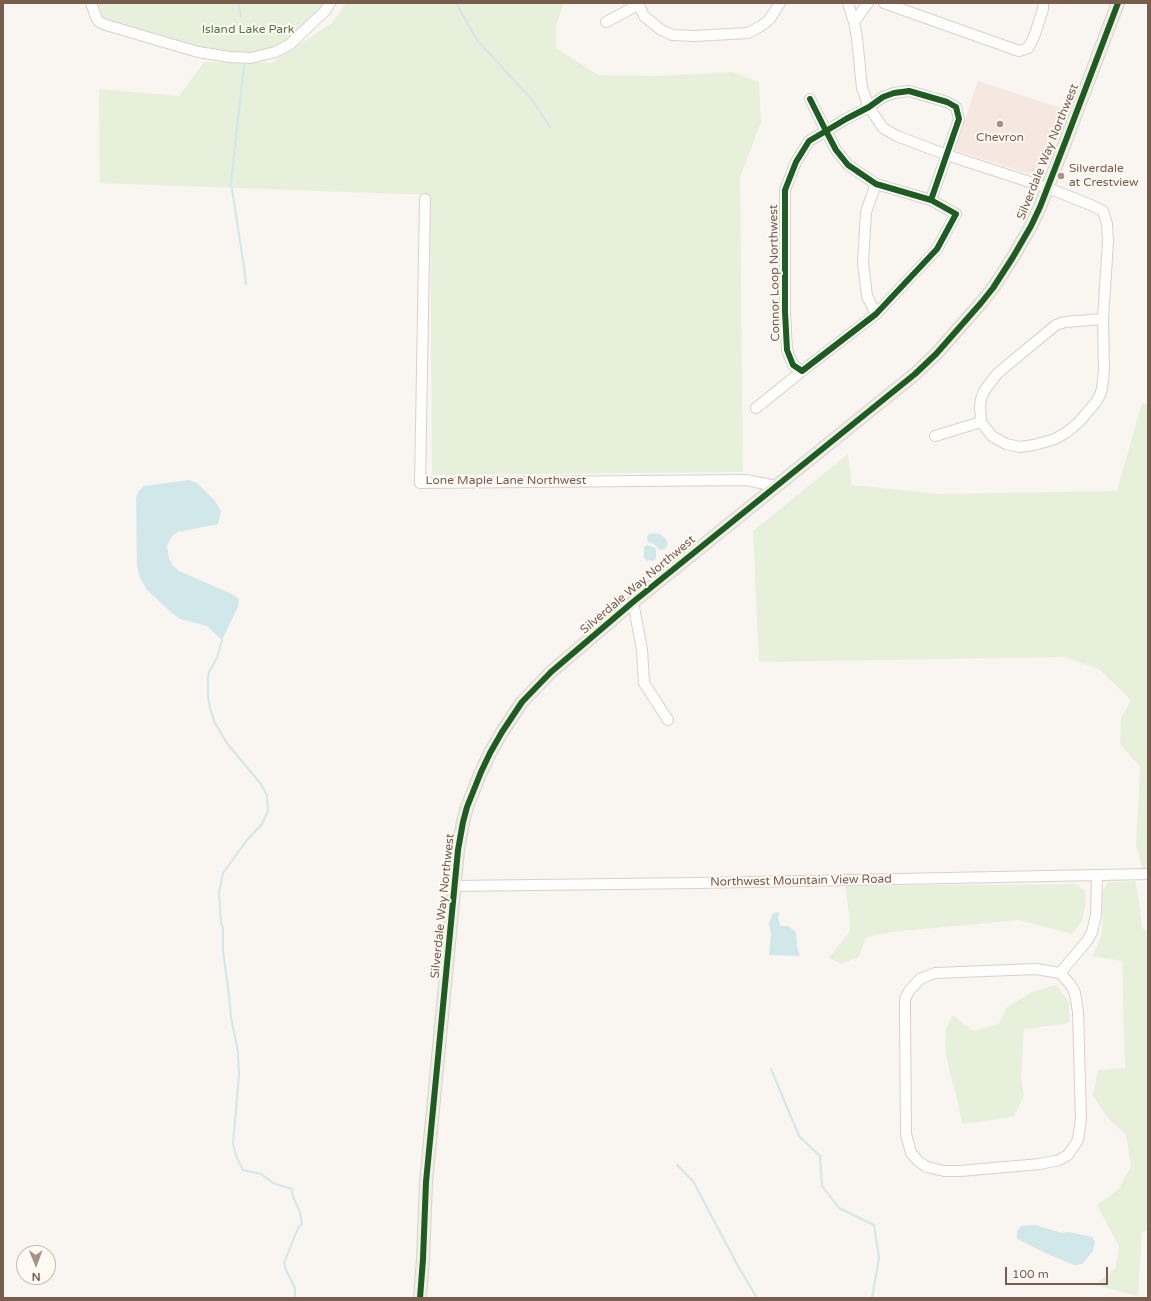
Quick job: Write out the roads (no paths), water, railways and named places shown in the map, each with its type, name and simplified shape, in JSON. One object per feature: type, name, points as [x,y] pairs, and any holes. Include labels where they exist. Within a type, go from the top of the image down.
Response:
[{"type":"main road","name":"Silverdale Way Northwest","points":[[420,1298],[426,1182],[460,836],[467,807],[481,772],[502,732],[522,702],[550,672],[633,602],[915,374],[936,354],[993,288],[1023,240],[1048,188],[1118,3]]},
{"type":"street","points":[[91,3],[99,22],[106,25],[198,52],[230,57],[252,58],[275,52],[289,45],[325,10],[330,3]]},
{"type":"street","points":[[606,22],[638,4],[644,16],[660,29],[672,35],[694,36],[748,33],[762,26],[769,20],[780,3]]},
{"type":"street","points":[[848,3],[854,22],[862,88],[869,107],[883,128],[897,136],[946,155],[1048,188],[1103,211],[1107,224],[1108,242],[1103,319],[1104,369],[1102,389],[1096,402],[1079,422],[1067,432],[1048,441],[1020,447],[1006,444],[992,436],[981,422],[980,406],[984,391],[997,374],[1056,325],[1065,322],[1103,319]]},
{"type":"street","points":[[854,22],[868,3]]},
{"type":"street","points":[[884,3],[1018,51],[1028,48],[1034,37],[1043,9],[1043,3]]},
{"type":"street","name":"Connor Loop Northwest","points":[[802,372],[793,365],[787,350],[785,312],[785,190],[796,162],[809,141],[869,107],[883,97],[894,93],[909,91],[947,102],[956,108],[959,119],[931,200]]},
{"type":"street","points":[[756,408],[876,314],[937,249],[956,214],[931,200],[876,184],[848,165],[836,150],[810,99]]},
{"type":"street","points":[[876,184],[866,212],[863,263],[867,296],[876,314]]},
{"type":"street","name":"Lone Maple Lane Northwest","points":[[425,199],[420,483],[746,480],[776,486]]},
{"type":"street","points":[[935,436],[981,422]]},
{"type":"street","points":[[633,602],[642,650],[644,683],[668,720]]},
{"type":"street","name":"Northwest Mountain View Road","points":[[454,886],[1148,874]]},
{"type":"street","points":[[1060,973],[1087,941],[1092,932],[1096,915],[1097,875]]},
{"type":"street","points":[[1036,969],[1060,973],[1070,984],[1074,993],[1078,1012],[1081,1119],[1078,1140],[1068,1155],[1059,1160],[1040,1164],[944,1172],[927,1167],[918,1161],[910,1153],[906,1134],[905,999],[909,991],[920,979],[935,973],[1036,969]]},
{"type":"water","points":[[189,480],[197,483],[215,501],[221,511],[218,524],[178,532],[172,536],[167,546],[169,559],[173,566],[179,571],[232,594],[239,599],[238,607],[222,640],[207,626],[180,619],[172,613],[147,590],[140,578],[137,566],[136,498],[138,492],[144,486]]},
{"type":"water","points":[[649,534],[660,534],[666,539],[668,544],[665,549],[660,550],[654,544],[648,542],[647,537]]},
{"type":"water","points":[[646,545],[654,547],[656,550],[656,559],[653,561],[647,561],[644,558],[644,547]]},
{"type":"water","points":[[779,912],[778,917],[780,925],[788,926],[796,932],[797,946],[800,956],[769,955],[771,934],[769,923],[773,913]]},
{"type":"water","points":[[1035,1225],[1062,1233],[1069,1232],[1092,1237],[1095,1242],[1093,1251],[1082,1264],[1074,1265],[1017,1239],[1017,1231],[1021,1226]]},
{"type":"waterway","points":[[238,3],[241,16]]},
{"type":"waterway","points":[[456,3],[477,40],[533,101],[550,127]]},
{"type":"waterway","points":[[244,65],[231,183],[246,284]]},
{"type":"waterway","points":[[222,640],[217,658],[209,672],[208,696],[210,708],[214,721],[226,742],[261,784],[267,795],[268,811],[262,824],[247,840],[223,873],[219,893],[221,923],[223,928],[223,951],[231,1017],[238,1052],[239,1075],[233,1144],[236,1156],[243,1170],[261,1174],[273,1183],[292,1189],[293,1197],[300,1212],[302,1224],[298,1228],[284,1263],[295,1288],[295,1298]]},
{"type":"waterway","points":[[771,1069],[799,1136],[820,1156],[822,1186],[839,1208],[874,1225],[879,1258],[872,1298]]},
{"type":"waterway","points":[[677,1165],[693,1181],[738,1266],[757,1298]]},
{"type":"place","name":"Chevron","points":[[1000,124]]},
{"type":"place","name":"Silverdale at Crestview","points":[[1061,176]]},
{"type":"park label","name":"Island Lake Park","points":[[248,30]]}]
